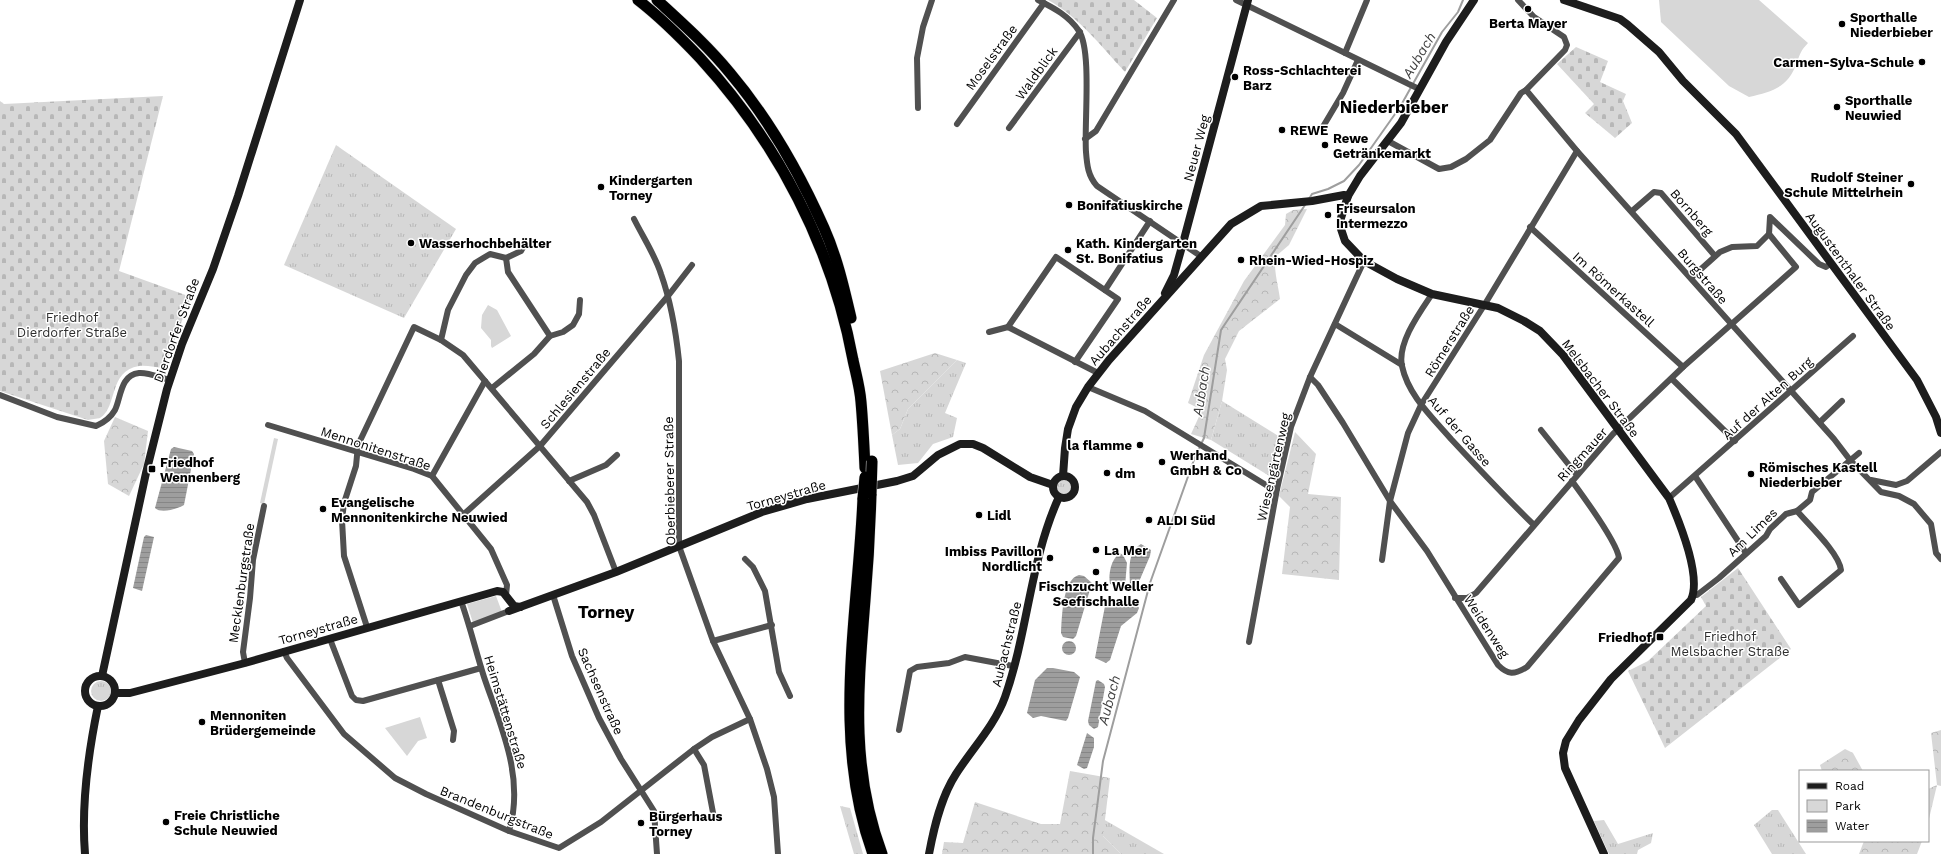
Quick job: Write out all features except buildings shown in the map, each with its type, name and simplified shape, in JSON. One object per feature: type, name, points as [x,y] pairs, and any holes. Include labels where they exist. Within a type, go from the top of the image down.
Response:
[{"type":"highway","points":[[638,0],[684,41],[722,82],[754,124],[785,172],[816,234],[835,286],[849,336],[861,401],[869,465]]},
{"type":"highway","points":[[657,0],[692,32],[730,73],[759,111],[792,165],[825,229],[843,284],[856,338],[868,406],[869,465],[849,714],[854,784],[867,837],[873,854]]},
{"type":"highway","points":[[867,496],[869,560],[859,671],[858,724],[860,766],[864,790],[872,824],[882,854]]},
{"type":"highway","points":[[867,837],[868,854]]},
{"type":"street","name":"Dierdorfer Straße","points":[[102,676],[146,473],[170,380],[182,344],[213,269],[238,196],[300,0]]},
{"type":"street","points":[[918,108],[917,58],[923,27],[932,0]]},
{"type":"street","points":[[1085,139],[1096,131],[1174,0]]},
{"type":"street","points":[[1236,0],[1248,3],[1358,60],[1417,87]]},
{"type":"street","points":[[1345,53],[1367,0]]},
{"type":"street","points":[[1348,196],[1360,176],[1401,123],[1417,87],[1474,0]]},
{"type":"street","points":[[1388,141],[1438,169],[1451,167],[1471,156],[1490,140],[1524,91],[1565,50],[1567,44],[1564,37],[1534,17],[1518,0]]},
{"type":"street","name":"Augustenthaler Straße","points":[[1564,0],[1620,19],[1660,52],[1683,81],[1736,134],[1917,380],[1936,418],[1941,433]]},
{"type":"street","points":[[1041,1],[1068,17],[1080,32],[1086,50],[1085,139],[1088,173],[1092,180],[1097,186],[1202,257]]},
{"type":"street","name":"Moselstraße","points":[[957,124],[1041,1]]},
{"type":"street","name":"Neuer Weg","points":[[1162,300],[1174,274],[1183,243],[1248,3]]},
{"type":"street","name":"Waldblick","points":[[1009,128],[1080,32]]},
{"type":"street","points":[[1321,130],[1343,93],[1358,60]]},
{"type":"street","name":"Burgstraße","points":[[1524,91],[1632,211],[1732,326],[1820,422],[1850,460],[1881,492],[1900,496],[1914,504],[1931,524],[1936,553],[1941,559]]},
{"type":"street","name":"Römerstraße","points":[[1382,560],[1390,501],[1408,433],[1421,405],[1485,304],[1577,151]]},
{"type":"street","name":"Bornberg","points":[[1632,211],[1654,192],[1661,193],[1715,256]]},
{"type":"street","name":"Aubachstraße","points":[[1063,476],[1068,429],[1076,407],[1088,387],[1098,373],[1162,300],[1231,224],[1261,206],[1312,201],[1344,195],[1348,196]]},
{"type":"street","name":"Melsbacher Straße","points":[[1348,196],[1341,218],[1341,229],[1345,241],[1364,261],[1397,279],[1432,294],[1485,304],[1511,314],[1540,331],[1563,355],[1669,498],[1686,541],[1694,579],[1694,595]]},
{"type":"street","points":[[1691,278],[1715,256],[1728,248],[1754,247],[1769,234],[1770,217],[1819,264],[1826,267],[1831,263]]},
{"type":"street","name":"Oberbieberer Straße","points":[[634,219],[661,272],[668,296],[678,361],[679,546],[713,641],[750,718],[774,797],[778,854]]},
{"type":"street","points":[[1105,290],[1150,221]]},
{"type":"street","name":"Im Römerkastell","points":[[1530,227],[1683,367]]},
{"type":"street","name":"Ringmauer","points":[[1455,598],[1467,598],[1476,593],[1534,524],[1619,430],[1683,367],[1732,326],[1796,267],[1769,234]]},
{"type":"street","points":[[441,340],[448,310],[474,263],[490,254],[506,258],[521,251],[526,242]]},
{"type":"street","points":[[989,332],[1008,327],[1056,257],[1118,299],[1075,362]]},
{"type":"street","points":[[506,258],[508,272],[550,336]]},
{"type":"street","name":"Wiesengärtenweg","points":[[1248,642],[1277,489],[1291,427],[1310,377],[1364,261]]},
{"type":"street","name":"Schlesienstraße","points":[[464,514],[540,446],[668,296],[692,265]]},
{"type":"street","points":[[1335,324],[1402,365],[1406,337],[1416,318],[1432,294]]},
{"type":"street","points":[[492,388],[534,354],[550,336],[563,332],[573,325],[579,314],[580,300]]},
{"type":"street","points":[[367,627],[344,556],[342,520],[344,503],[356,466],[358,445],[414,327],[441,340],[463,355],[587,502],[594,515],[616,572]]},
{"type":"street","points":[[1008,327],[1098,373]]},
{"type":"street","name":"Auf der Alten Burg","points":[[1669,498],[1853,336]]},
{"type":"street","name":"Auf der Gasse","points":[[1402,365],[1411,387],[1421,405],[1491,483],[1534,524]]},
{"type":"street","points":[[0,396],[57,417],[96,426],[104,422],[115,410],[120,389],[129,378],[139,373],[170,380]]},
{"type":"street","name":"Weidenweg","points":[[1310,377],[1318,385],[1343,423],[1390,501],[1427,551],[1498,665],[1507,673],[1517,674],[1527,667],[1619,558],[1611,540],[1572,481]]},
{"type":"street","points":[[1672,379],[1735,441]]},
{"type":"street","points":[[432,476],[485,381]]},
{"type":"street","points":[[1088,387],[1145,411],[1196,443],[1277,489]]},
{"type":"street","points":[[1820,422],[1842,402]]},
{"type":"street","name":"Mennonitenstraße","points":[[268,425],[414,469],[432,476],[492,549],[507,585],[506,595]]},
{"type":"street","points":[[1541,430],[1577,475]]},
{"type":"street","name":"Torneystraße","points":[[470,626],[616,572],[762,512],[803,500],[897,481],[913,476],[938,455],[960,444],[973,444],[983,448],[1030,477],[1053,485]]},
{"type":"street","points":[[1869,480],[1896,485],[1908,481],[1941,452]]},
{"type":"street","name":"Am Limes","points":[[1694,595],[1697,595],[1719,578],[1766,536],[1770,529],[1786,514],[1797,511],[1810,500],[1812,492],[1859,453]]},
{"type":"street","points":[[569,481],[606,465],[617,455]]},
{"type":"street","points":[[1063,476],[1072,479],[1075,484],[1072,495],[1066,498],[1059,497],[1053,489],[1056,479],[1063,476]]},
{"type":"street","points":[[1695,476],[1746,553]]},
{"type":"street","name":"Aubachstraße","points":[[929,854],[936,824],[946,794],[955,775],[985,733],[1004,699],[1039,556],[1049,522],[1059,497]]},
{"type":"street","name":"Mecklenburgstraße","points":[[245,663],[243,652],[253,560],[264,506]]},
{"type":"street","points":[[1781,579],[1799,605],[1841,570],[1840,565],[1830,550],[1797,511]]},
{"type":"street","points":[[745,559],[753,567],[765,591],[780,672],[790,696]]},
{"type":"street","name":"Torneystraße","points":[[115,693],[130,692],[245,663],[497,591],[503,592],[506,595]]},
{"type":"street","points":[[506,595],[514,606],[520,607]]},
{"type":"street","name":"Sachsenstraße","points":[[554,595],[572,656],[599,718],[621,760],[654,811],[657,854]]},
{"type":"street","points":[[1604,854],[1565,768],[1563,753],[1570,731],[1611,679],[1687,605],[1694,595]]},
{"type":"street","name":"Heimstättenstraße","points":[[461,601],[512,762],[515,793],[513,817],[509,831]]},
{"type":"street","points":[[713,641],[772,625]]},
{"type":"street","points":[[330,639],[352,696],[356,700],[363,701],[481,668]]},
{"type":"street","name":"Brandenburgstraße","points":[[284,651],[287,658],[344,734],[395,778],[426,794],[509,831],[559,848],[563,847],[601,822],[694,749],[712,737],[750,718]]},
{"type":"street","points":[[899,730],[910,671],[917,667],[949,663],[965,657],[1013,666]]},
{"type":"street","points":[[102,676],[111,680],[114,684],[115,693],[111,702],[107,705],[94,705],[87,698],[87,684],[94,678],[102,676]]},
{"type":"street","points":[[438,680],[454,731],[453,740]]},
{"type":"street","points":[[85,854],[84,838],[87,762],[98,706]]},
{"type":"street","points":[[694,749],[704,765],[714,818]]},
{"type":"green space","points":[[1048,0],[1134,0],[1157,18],[1125,72],[1080,23]]},
{"type":"green space","points":[[1659,0],[1759,0],[1808,43],[1803,48],[1789,78],[1784,83],[1779,87],[1765,93],[1749,97],[1729,86],[1661,22]]},
{"type":"green space","points":[[1576,47],[1608,61],[1600,82],[1626,94],[1623,101],[1632,123],[1615,138],[1585,113],[1594,104],[1557,64]]},
{"type":"green space","name":"Friedhof Dierdorfer Straße","points":[[163,96],[119,271],[191,297],[164,368],[139,366],[129,369],[122,375],[118,382],[106,413],[100,418],[88,420],[0,391],[0,101],[4,104]]},
{"type":"green space","points":[[336,145],[456,229],[404,318],[284,265]]},
{"type":"green space","points":[[1307,209],[1289,245],[1275,257],[1280,299],[1239,331],[1225,359],[1227,370],[1222,401],[1211,440],[1191,434],[1202,410],[1188,403],[1204,355],[1244,281],[1285,225],[1286,214],[1293,210]]},
{"type":"green space","points":[[488,305],[497,310],[511,336],[492,348],[491,340],[481,328],[482,315]]},
{"type":"green space","points":[[935,353],[957,360],[908,409],[900,429],[892,435],[880,371]]},
{"type":"green space","points":[[957,360],[966,363],[945,413],[957,418],[953,437],[933,444],[918,463],[898,465],[892,435],[900,429],[908,409]]},
{"type":"green space","points":[[1222,401],[1280,437],[1271,477],[1211,440]]},
{"type":"green space","points":[[115,417],[148,431],[144,464],[129,496],[108,484],[104,441]]},
{"type":"green space","points":[[1295,432],[1316,454],[1308,494],[1341,497],[1339,580],[1282,574],[1290,507],[1279,496]]},
{"type":"green space","points":[[274,438],[278,439],[264,504],[260,503]]},
{"type":"green space","points":[[1064,480],[1069,482],[1071,487],[1069,492],[1064,494],[1059,492],[1057,487],[1059,482]]},
{"type":"green space","name":"Friedhof Melsbacher Straße","points":[[1738,568],[1791,649],[1665,748],[1628,671],[1648,661],[1706,606],[1701,597]]},
{"type":"green space","points":[[496,596],[502,612],[473,623],[467,604]]},
{"type":"green space","points":[[101,681],[108,684],[111,691],[108,698],[101,701],[94,698],[91,691],[94,684]]},
{"type":"green space","points":[[420,717],[427,738],[418,741],[407,756],[385,728]]},
{"type":"green space","points":[[1941,730],[1941,786],[1937,785],[1931,733]]},
{"type":"green space","points":[[1845,749],[1853,753],[1862,770],[1822,770],[1820,765]]},
{"type":"green space","points":[[1070,771],[1110,778],[1103,836],[1121,854],[942,854],[944,842],[963,843],[975,802],[1041,824],[1060,824]]},
{"type":"green space","points":[[1937,785],[1929,819],[1929,789]]},
{"type":"green space","points":[[840,806],[850,808],[863,854],[854,854]]},
{"type":"green space","points":[[1772,810],[1778,810],[1806,854],[1772,854],[1754,825]]},
{"type":"green space","points":[[1103,819],[1164,854],[1121,854],[1103,836]]},
{"type":"green space","points":[[1604,820],[1618,844],[1653,833],[1651,843],[1638,850],[1637,854],[1609,854],[1594,821]]},
{"type":"green space","points":[[1864,842],[1922,842],[1917,854],[1859,854]]},
{"type":"water","points":[[174,447],[192,451],[194,454],[184,505],[161,511],[155,508],[171,449]]},
{"type":"water","points":[[146,535],[154,537],[142,591],[133,588],[144,537]]},
{"type":"water","points":[[1141,544],[1151,550],[1150,556],[1135,591],[1130,586],[1130,563],[1133,552]]},
{"type":"water","points":[[1120,553],[1123,555],[1127,563],[1125,586],[1122,587],[1110,584],[1109,580],[1112,563]]},
{"type":"water","points":[[1079,575],[1084,576],[1092,583],[1076,636],[1073,639],[1063,637],[1061,633],[1063,610],[1066,591],[1069,584],[1073,578]]},
{"type":"water","points":[[1111,600],[1130,601],[1139,608],[1137,613],[1121,626],[1110,660],[1106,663],[1095,658],[1105,606]]},
{"type":"water","points":[[1069,641],[1074,643],[1076,648],[1074,653],[1069,655],[1064,653],[1062,648],[1064,643]]},
{"type":"water","points":[[1047,668],[1074,672],[1080,677],[1066,721],[1041,716],[1033,718],[1027,713],[1035,680]]},
{"type":"water","points":[[1098,680],[1104,684],[1105,687],[1098,727],[1094,729],[1089,725],[1088,721],[1096,681]]},
{"type":"water","points":[[1087,733],[1094,738],[1094,747],[1087,768],[1084,769],[1077,765]]},
{"type":"waterway","name":"Aubach","points":[[1309,199],[1312,194],[1328,189],[1344,181],[1359,165],[1400,107],[1442,32],[1458,12],[1463,0]]},
{"type":"waterway","name":"Aubach","points":[[1093,854],[1093,838],[1103,761],[1150,583],[1195,457],[1204,438],[1221,330],[1305,205]]},
{"type":"place","name":"Berta Mayer","points":[[1528,9]]},
{"type":"place","name":"Sporthalle Niederbieber","points":[[1842,24]]},
{"type":"place","name":"Carmen-Sylva-Schule","points":[[1922,62]]},
{"type":"place","name":"Ross-Schlachterei Barz","points":[[1235,77]]},
{"type":"place","name":"Sporthalle Neuwied","points":[[1837,107]]},
{"type":"place","name":"REWE","points":[[1282,130]]},
{"type":"place","name":"Rewe Getränkemarkt","points":[[1325,145]]},
{"type":"place","name":"Rudolf Steiner Schule Mittelrhein","points":[[1911,184]]},
{"type":"place","name":"Kindergarten Torney","points":[[601,187]]},
{"type":"place","name":"Bonifatiuskirche","points":[[1069,205]]},
{"type":"place","name":"Friseursalon Intermezzo","points":[[1328,215]]},
{"type":"place","name":"Wasserhochbehälter","points":[[411,243]]},
{"type":"place","name":"Kath. Kindergarten St. Bonifatius","points":[[1068,250]]},
{"type":"place","name":"Rhein-Wied-Hospiz","points":[[1241,260]]},
{"type":"place","name":"la flamme","points":[[1140,445]]},
{"type":"place","name":"Werhand GmbH & Co","points":[[1162,462]]},
{"type":"place","name":"Friedhof Wennenberg","points":[[152,469]]},
{"type":"place","name":"dm","points":[[1107,473]]},
{"type":"place","name":"Römisches Kastell Niederbieber","points":[[1751,474]]},
{"type":"place","name":"Evangelische Mennonitenkirche Neuwied","points":[[323,509]]},
{"type":"place","name":"Lidl","points":[[979,515]]},
{"type":"place","name":"ALDI Süd","points":[[1149,520]]},
{"type":"place","name":"La Mer","points":[[1096,550]]},
{"type":"place","name":"Imbiss Pavillon Nordlicht","points":[[1050,558]]},
{"type":"place","name":"Fischzucht Weller Seefischhalle","points":[[1096,572]]},
{"type":"place","name":"Friedhof","points":[[1660,637]]},
{"type":"place","name":"Mennoniten Brüdergemeinde","points":[[202,722]]},
{"type":"place","name":"Freie Christliche Schule Neuwied","points":[[166,822]]},
{"type":"place","name":"Bürgerhaus Torney","points":[[641,823]]},
{"type":"district","name":"Niederbieber","points":[[1394,107]]},
{"type":"district","name":"Torney","points":[[606,612]]}]
